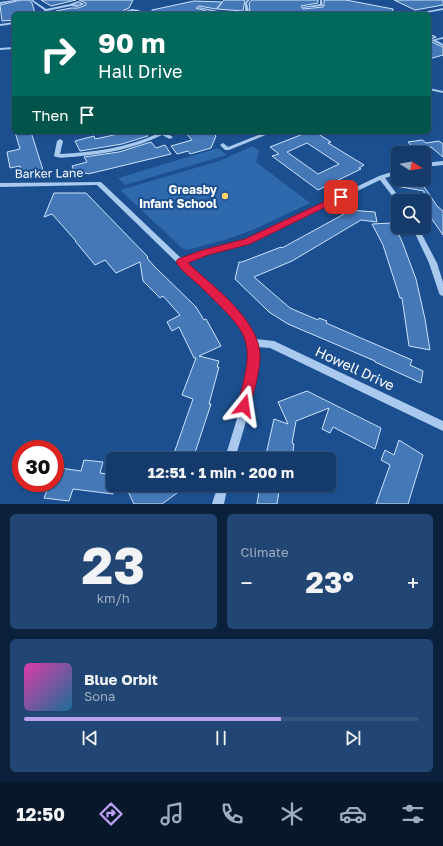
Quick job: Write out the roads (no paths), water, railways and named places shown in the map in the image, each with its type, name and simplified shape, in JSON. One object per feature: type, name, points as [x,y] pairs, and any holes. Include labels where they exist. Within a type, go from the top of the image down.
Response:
[{"type":"street","points":[[0,3],[20,0]]},
{"type":"street","points":[[31,0],[46,12],[71,5]]},
{"type":"street","points":[[246,12],[246,3],[249,0]]},
{"type":"street","points":[[302,7],[322,5],[321,0],[318,0]]},
{"type":"street","points":[[199,8],[223,12]]},
{"type":"street","points":[[126,12],[129,10],[138,12]]},
{"type":"street","points":[[428,12],[442,10]]},
{"type":"street","points":[[0,25],[12,23]]},
{"type":"street","points":[[431,40],[443,38]]},
{"type":"street","points":[[431,40],[443,45]]},
{"type":"street","points":[[0,49],[12,48]]},
{"type":"street","points":[[431,90],[443,92]]},
{"type":"street","points":[[431,94],[435,94],[437,91]]},
{"type":"street","points":[[60,141],[57,156],[92,154],[114,150],[135,145],[158,134]]},
{"type":"street","points":[[162,134],[170,137]]},
{"type":"street","points":[[223,145],[227,149],[265,134]]},
{"type":"street","points":[[431,164],[443,163]]},
{"type":"street","points":[[232,452],[252,376],[254,357],[252,343],[247,329],[238,317],[181,262],[206,252],[247,242],[381,177],[391,174]]},
{"type":"street","points":[[381,177],[394,194]]},
{"type":"street","name":"Barker Lane","points":[[0,185],[99,183],[181,262]]},
{"type":"street","points":[[418,234],[433,263],[443,293]]},
{"type":"street","name":"Howell Drive","points":[[252,343],[271,344],[443,426]]},
{"type":"street","points":[[218,504],[221,492]]},
{"type":"place","name":"Greasby Infant School","points":[[225,196]]}]
